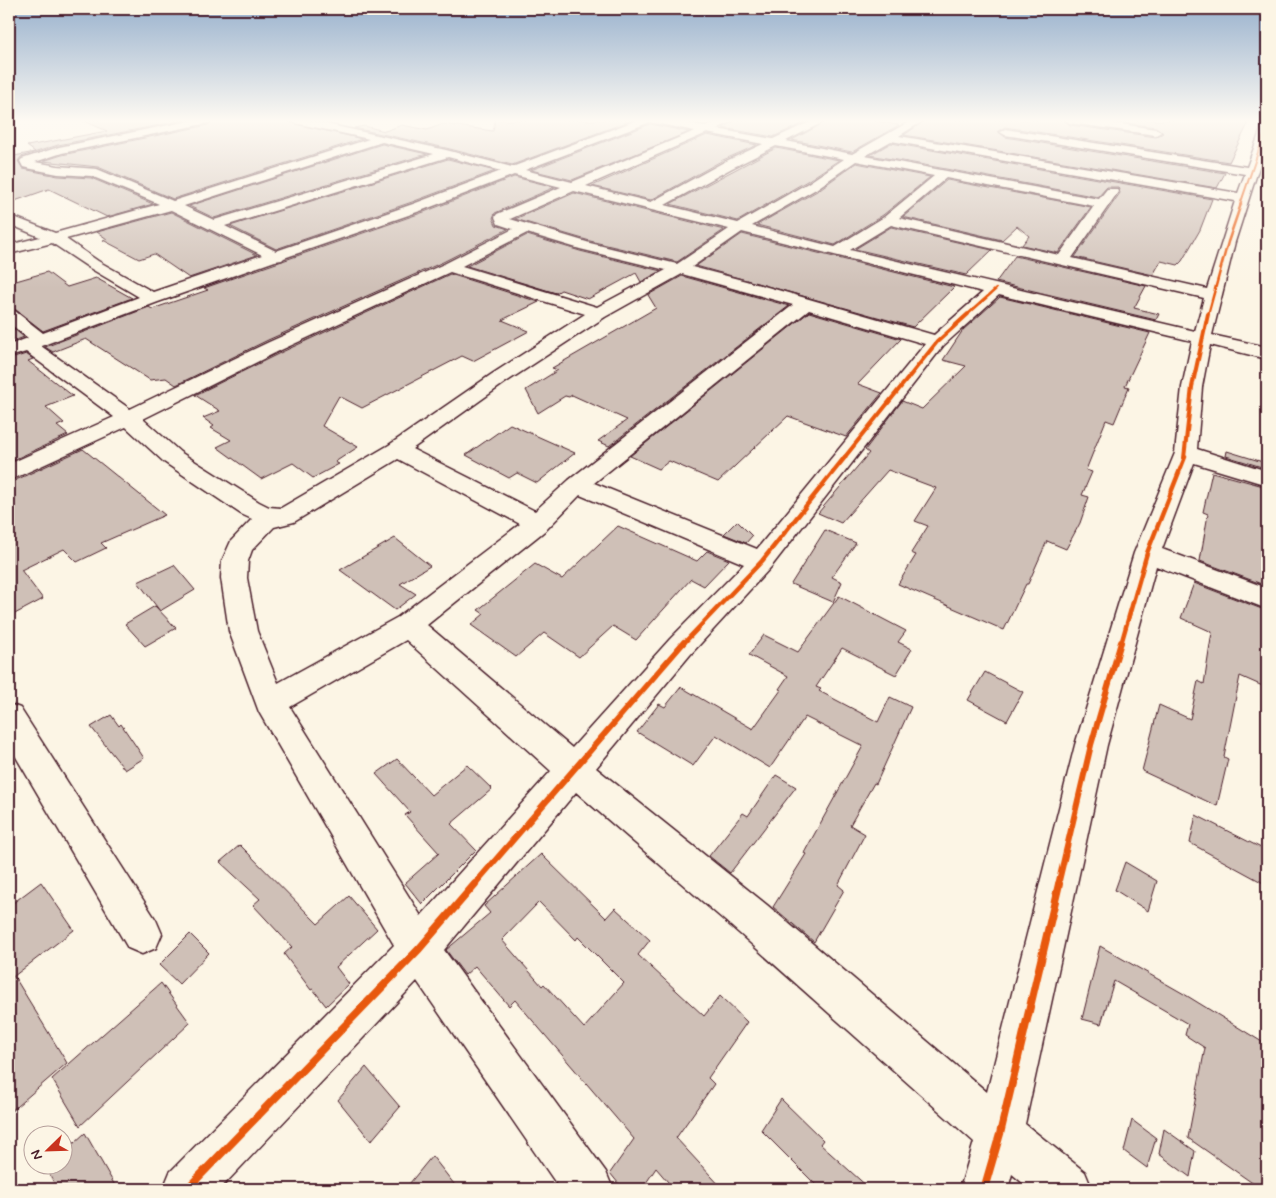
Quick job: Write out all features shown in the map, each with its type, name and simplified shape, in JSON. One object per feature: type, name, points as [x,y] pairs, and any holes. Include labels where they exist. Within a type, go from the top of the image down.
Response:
[{"type":"street","points":[[102,176],[172,205],[277,257]]},
{"type":"street","points":[[9,250],[172,205],[263,176]]},
{"type":"street","points":[[214,226],[373,176]]},
{"type":"street","points":[[9,351],[152,298],[277,257],[418,207],[498,176]]},
{"type":"street","points":[[535,176],[838,252],[1267,353]]},
{"type":"street","points":[[600,176],[502,217],[503,221],[678,270],[740,284],[937,342]]},
{"type":"street","points":[[653,206],[708,176]]},
{"type":"street","points":[[589,1189],[418,949],[270,703],[243,632],[234,578],[234,561],[240,547],[265,521],[284,516],[397,450],[499,378],[599,313],[678,270],[741,227],[827,176]]},
{"type":"street","points":[[838,252],[889,220],[942,176]]},
{"type":"street","points":[[948,176],[1102,204]]},
{"type":"street","points":[[1118,176],[1243,198]]},
{"type":"street","points":[[1241,176],[1253,180]]},
{"type":"street","points":[[984,1189],[1000,1134],[1091,746],[1147,553],[1186,453],[1192,387],[1202,337],[1243,198],[1255,176]]},
{"type":"street","points":[[1063,260],[1102,204],[1125,177]]},
{"type":"street","points":[[9,219],[53,237],[93,264],[152,298]]},
{"type":"street","points":[[889,220],[1213,295]]},
{"type":"street","points":[[9,472],[129,418],[360,306],[450,267],[525,228]]},
{"type":"street","points":[[450,267],[599,313]]},
{"type":"street","points":[[187,1189],[418,949],[680,647],[762,561],[937,342],[996,289]]},
{"type":"street","points":[[270,703],[408,625],[538,523],[577,485],[805,304]]},
{"type":"street","points":[[9,314],[33,342],[129,418],[172,457],[250,508],[265,515],[284,516]]},
{"type":"street","points":[[397,450],[538,523]]},
{"type":"street","points":[[1186,453],[1267,478]]},
{"type":"street","points":[[577,485],[762,561]]},
{"type":"street","points":[[1147,553],[1267,599]]},
{"type":"street","points":[[408,625],[572,770],[752,919],[1000,1134],[1068,1189]]},
{"type":"street","points":[[9,717],[142,934]]},
{"type":"building","points":[[9,176],[58,176],[91,178],[153,204],[107,217],[49,189],[9,203]]},
{"type":"building","points":[[119,176],[246,176],[173,199]]},
{"type":"building","points":[[283,176],[354,176],[214,218],[189,206]]},
{"type":"building","points":[[393,176],[482,176],[276,249],[230,226]]},
{"type":"building","points":[[555,176],[582,176],[572,180]]},
{"type":"building","points":[[615,176],[694,176],[651,200],[592,186]]},
{"type":"building","points":[[723,176],[815,176],[738,221],[670,204]]},
{"type":"building","points":[[838,176],[930,177],[883,215],[835,245],[757,225],[817,191]]},
{"type":"building","points":[[983,176],[1080,176],[1212,199],[1200,230],[1182,261],[1178,265],[1161,261],[1153,275],[1075,257],[1120,193],[1118,187],[1107,187],[1098,197]]},
{"type":"building","points":[[1146,176],[1223,176],[1217,188]]},
{"type":"building","points":[[514,177],[555,187],[495,213],[493,218],[496,225],[508,229],[443,262],[268,340],[176,385],[166,378],[150,380],[86,339],[53,352],[45,347],[149,307],[152,309],[208,290],[204,288],[424,212]]},
{"type":"building","points":[[947,180],[1091,207],[1058,253],[1022,245],[1029,236],[1017,226],[1002,240],[903,217]]},
{"type":"building","points":[[574,193],[724,230],[677,262],[590,241],[515,219]]},
{"type":"building","points":[[171,212],[257,255],[189,278],[154,254],[139,259],[103,240],[107,239],[97,232]]},
{"type":"building","points":[[891,227],[992,250],[966,275],[855,249]]},
{"type":"building","points":[[742,234],[954,287],[913,327],[696,266]]},
{"type":"building","points":[[527,235],[580,251],[661,271],[641,282],[636,273],[588,299],[561,290],[556,293],[467,266]]},
{"type":"building","points":[[1015,256],[1146,286],[1134,308],[1159,314],[1156,320],[996,282]]},
{"type":"building","points":[[47,272],[67,287],[96,278],[132,298],[43,331],[16,310],[9,308],[9,283]]},
{"type":"building","points":[[450,274],[539,302],[502,320],[529,331],[473,361],[462,356],[362,408],[339,396],[322,426],[358,447],[335,462],[339,464],[313,478],[293,463],[261,479],[217,447],[231,440],[211,428],[214,426],[203,418],[220,411],[195,395],[282,352]]},
{"type":"building","points":[[682,276],[789,306],[609,446],[598,441],[627,420],[572,395],[569,397],[565,396],[538,413],[526,390],[558,370],[552,368],[656,308],[648,295]]},
{"type":"building","points":[[1000,297],[1150,333],[1125,386],[1129,387],[1114,423],[1106,420],[1086,470],[1092,472],[1082,495],[1089,497],[1080,523],[1066,549],[1047,541],[1028,584],[1026,584],[1004,630],[898,584],[916,555],[911,553],[928,526],[915,521],[936,488],[888,470],[841,523],[818,513],[869,453],[865,450],[902,401],[922,409],[966,366],[943,360],[963,330]]},
{"type":"building","points":[[809,312],[901,339],[858,384],[882,393],[846,437],[788,416],[718,482],[669,461],[659,469],[630,456]]},
{"type":"building","points":[[9,325],[24,337],[9,343]]},
{"type":"building","points":[[26,354],[33,359],[28,361],[73,396],[46,407],[64,423],[57,426],[68,435],[9,462],[9,356],[14,358]]},
{"type":"building","points":[[510,424],[575,453],[537,483],[517,473],[509,478],[466,455]]},
{"type":"building","points":[[83,449],[165,515],[101,543],[106,548],[77,562],[64,549],[21,570],[43,599],[9,617],[9,481],[18,479]]},
{"type":"building","points":[[1227,451],[1266,463],[1265,468],[1226,456]]},
{"type":"building","points":[[1212,472],[1267,487],[1267,586],[1200,561],[1208,514],[1203,512]]},
{"type":"building","points":[[737,521],[752,536],[746,543],[724,534]]},
{"type":"building","points":[[618,526],[697,561],[707,551],[729,560],[704,586],[691,579],[636,640],[613,626],[579,657],[544,633],[516,657],[471,625],[484,614],[478,610],[535,564],[562,579]]},
{"type":"building","points":[[825,530],[856,543],[832,577],[842,582],[833,602],[791,584]]},
{"type":"building","points":[[395,538],[430,566],[400,584],[416,594],[395,610],[340,570]]},
{"type":"building","points":[[174,565],[195,590],[160,611],[138,582]]},
{"type":"building","points":[[1194,583],[1267,611],[1267,688],[1240,676],[1224,757],[1228,759],[1217,806],[1142,771],[1159,705],[1190,719],[1198,681],[1204,684],[1212,632],[1181,618]]},
{"type":"building","points":[[839,596],[906,631],[898,642],[912,649],[896,675],[842,648],[816,687],[821,689],[819,691],[878,722],[890,697],[911,707],[876,784],[874,783],[850,825],[865,834],[838,885],[844,890],[814,942],[773,907],[806,854],[804,853],[863,746],[805,717],[770,768],[716,735],[693,766],[637,732],[659,704],[665,707],[681,687],[753,729],[781,690],[779,689],[788,676],[749,655],[764,635],[798,652]]},
{"type":"building","points":[[155,606],[176,628],[145,646],[125,624]]},
{"type":"building","points":[[985,672],[1023,692],[1007,721],[968,700]]},
{"type":"building","points":[[111,715],[119,726],[121,724],[144,758],[125,770],[91,727]]},
{"type":"building","points":[[397,759],[431,795],[467,765],[492,789],[451,824],[476,850],[422,904],[405,883],[439,853],[405,815],[410,812],[376,774]]},
{"type":"building","points":[[776,775],[796,787],[730,873],[709,856],[743,813],[748,816]]},
{"type":"building","points":[[1196,815],[1267,851],[1267,885],[1190,843]]},
{"type":"building","points":[[240,845],[318,924],[349,896],[377,929],[336,967],[349,984],[326,1006],[313,989],[311,990],[284,954],[292,947],[253,905],[260,899],[220,862]]},
{"type":"building","points":[[541,854],[606,918],[615,908],[650,940],[638,955],[704,1016],[720,996],[747,1022],[708,1078],[714,1084],[676,1138],[723,1189],[674,1189],[656,1168],[642,1189],[623,1189],[610,1173],[634,1139],[515,1000],[509,1006],[475,966],[465,975],[446,950],[490,913],[484,906]],"holes":[[[539,902],[576,940],[578,937],[624,983],[584,1028],[544,984],[542,986],[502,940]]]},
{"type":"building","points":[[1125,862],[1157,881],[1148,911],[1115,890]]},
{"type":"building","points":[[41,882],[74,930],[14,976],[67,1063],[9,1113],[9,906]]},
{"type":"building","points":[[190,934],[209,953],[179,984],[159,965]]},
{"type":"building","points":[[1100,946],[1184,994],[1267,1045],[1267,1189],[1261,1189],[1188,1138],[1205,1048],[1185,1035],[1188,1024],[1114,981],[1101,1024],[1082,1019]]},
{"type":"building","points":[[161,983],[190,1023],[80,1126],[52,1079]]},
{"type":"building","points":[[366,1067],[400,1107],[371,1141],[338,1100]]},
{"type":"building","points":[[781,1099],[823,1140],[820,1144],[870,1189],[820,1189],[761,1130]]},
{"type":"building","points":[[1132,1120],[1156,1138],[1147,1168],[1124,1151]]},
{"type":"building","points":[[1164,1129],[1195,1151],[1190,1177],[1159,1154]]},
{"type":"building","points":[[85,1133],[117,1189],[57,1189],[50,1176],[72,1176],[72,1145]]},
{"type":"building","points":[[432,1156],[458,1189],[405,1189]]},
{"type":"cycle path","points":[[984,1189],[1000,1134],[1091,745],[1147,553],[1186,453],[1192,387],[1202,337],[1228,242],[1250,176]]},
{"type":"cycle path","points":[[187,1189],[419,949],[680,647],[762,561],[937,342],[996,289]]}]
